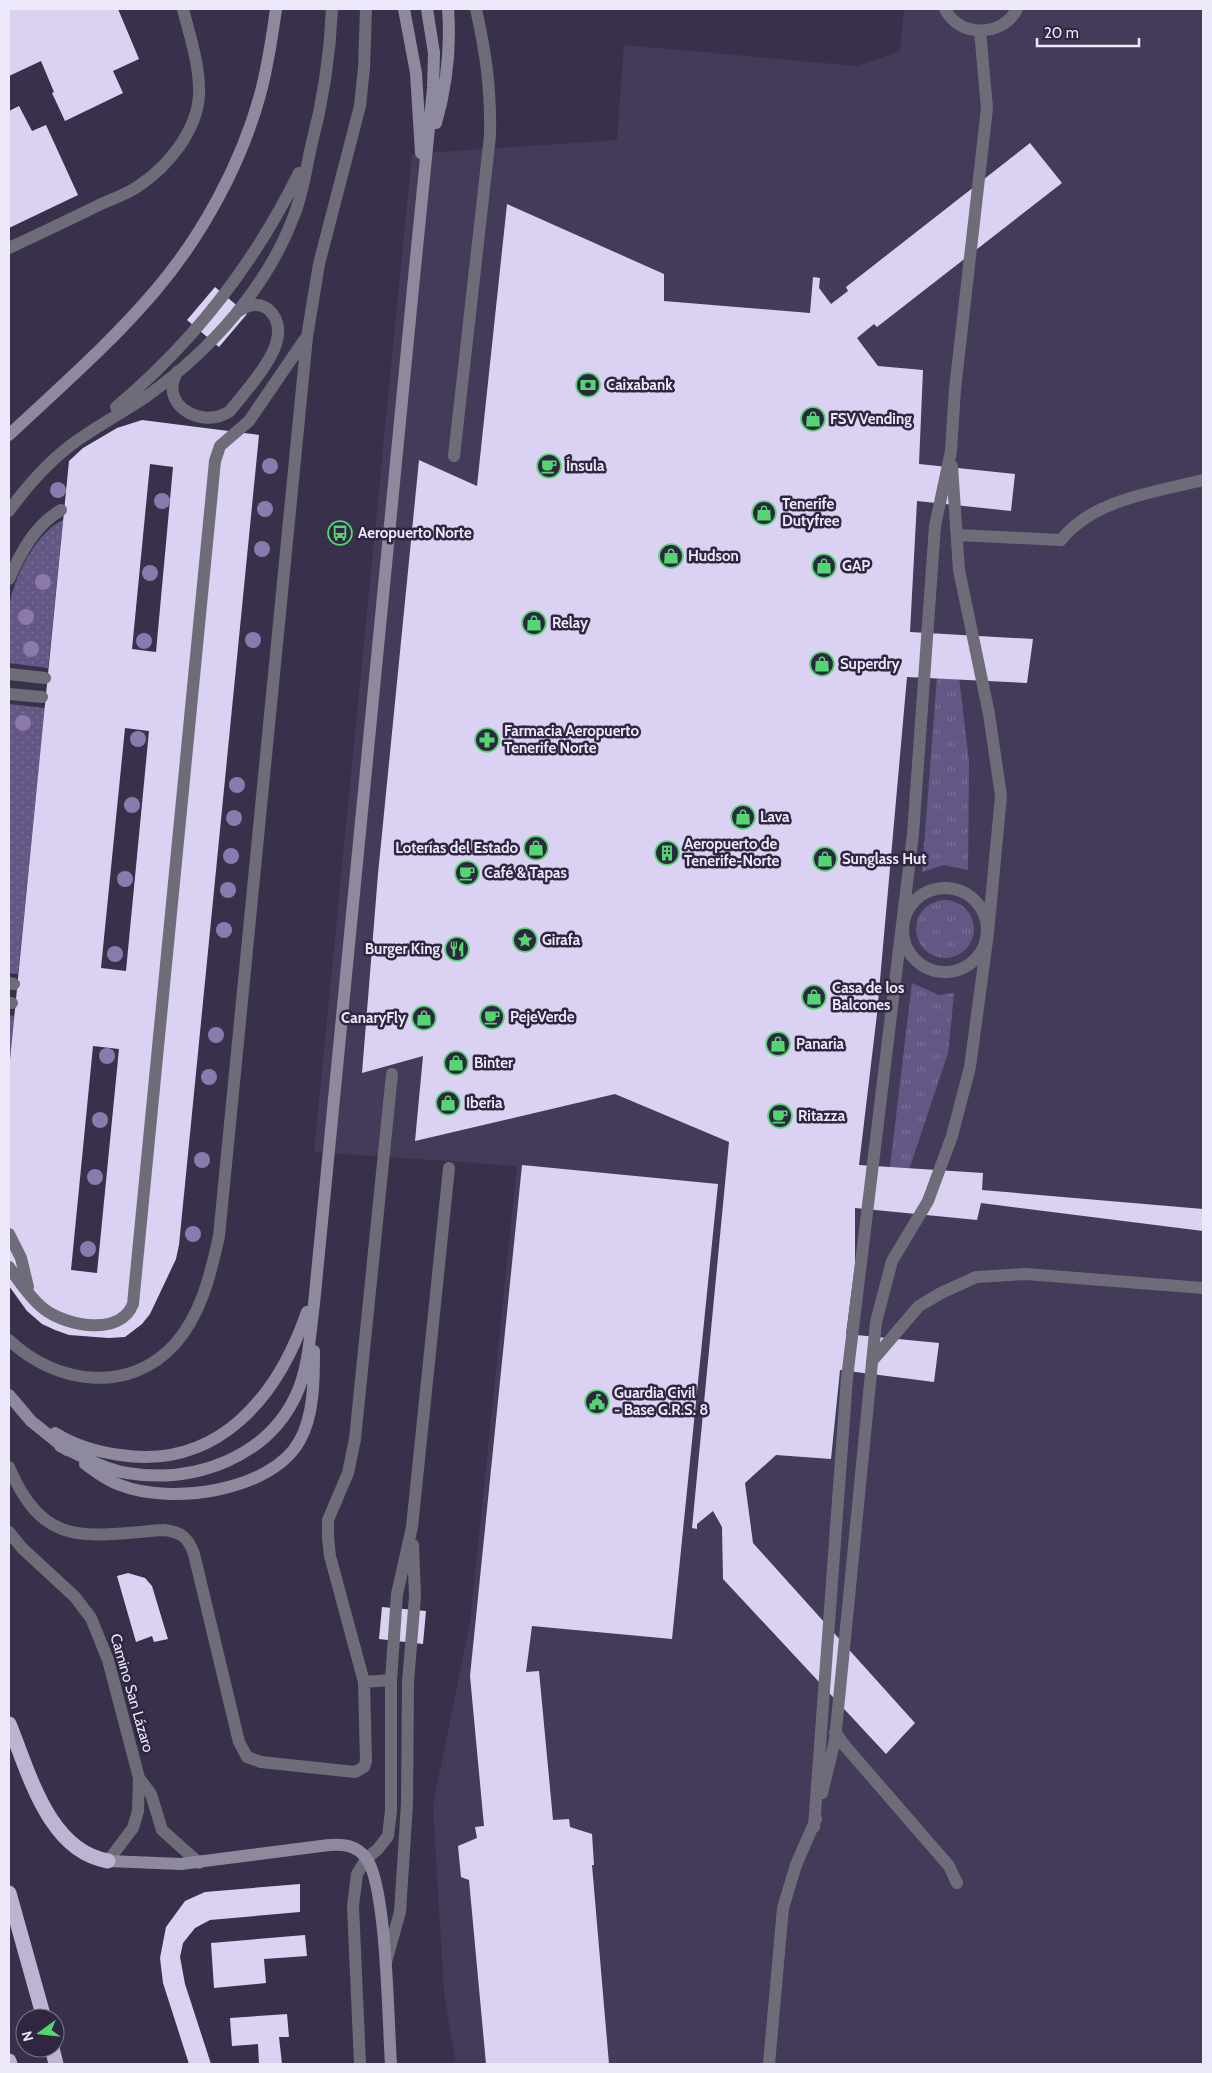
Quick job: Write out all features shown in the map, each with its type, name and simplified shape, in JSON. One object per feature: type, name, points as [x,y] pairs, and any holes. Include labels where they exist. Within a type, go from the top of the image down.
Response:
[{"type":"highway","points":[[9,1724],[49,1816],[65,1838],[78,1850],[95,1859],[108,1862]]},
{"type":"highway","points":[[9,1893],[41,2008]]},
{"type":"main road","points":[[9,435],[113,336],[156,291],[197,234],[231,169],[260,96],[276,9]]},
{"type":"main road","points":[[404,9],[420,109],[422,188]]},
{"type":"main road","points":[[60,1446],[102,1465],[126,1472],[152,1475],[186,1473],[232,1459],[251,1449],[274,1430],[288,1412],[298,1391],[306,1362],[316,1288],[422,188],[429,144],[434,53],[427,9]]},
{"type":"main road","points":[[429,144],[444,98],[448,70],[450,32],[448,9]]},
{"type":"main road","points":[[26,1415],[61,1437],[102,1452],[125,1456],[157,1457],[183,1451],[207,1442],[228,1431],[268,1391],[283,1369],[300,1334],[316,1288]]},
{"type":"main road","points":[[9,1395],[26,1415],[60,1446],[99,1474],[120,1485],[138,1490],[174,1495],[228,1487],[271,1468],[289,1454],[300,1441],[307,1423],[314,1363],[314,1304]]},
{"type":"main road","points":[[108,1862],[198,1863],[329,1844],[344,1844],[356,1848],[366,1858],[377,1884],[380,1897],[391,2064]]},
{"type":"street","points":[[9,248],[138,186],[158,171],[173,154],[185,136],[195,114],[199,97],[195,53],[183,9]]},
{"type":"street","points":[[72,444],[147,395],[210,343],[261,280],[281,247],[296,212],[323,98],[332,9]]},
{"type":"street","points":[[9,1340],[46,1366],[72,1376],[110,1377],[130,1372],[162,1356],[176,1343],[202,1297],[213,1265],[219,1236],[307,338],[320,264],[360,106],[364,68],[366,9]]},
{"type":"street","points":[[454,456],[490,136],[491,105],[488,64],[476,9]]},
{"type":"street","points":[[945,9],[956,22],[967,29],[980,31],[993,29],[1005,23],[1017,9]]},
{"type":"street","points":[[769,2064],[784,1908],[796,1865],[814,1827],[835,1732],[876,1322],[892,1261],[928,1201],[952,1136],[970,1067],[988,932],[1001,796],[990,714],[959,570],[951,451],[955,389],[987,108],[980,31]]},
{"type":"street","points":[[9,511],[25,488],[51,461],[144,384],[200,325],[250,262],[310,151]]},
{"type":"street","points":[[178,371],[174,378],[173,394],[187,412],[194,416],[210,419],[230,411],[273,354],[279,336],[275,318],[264,307],[252,305],[234,315]]},
{"type":"street","points":[[9,1267],[42,1308],[70,1323],[113,1323],[126,1316],[133,1304],[215,461],[220,446],[249,421],[307,338]]},
{"type":"street","points":[[814,1827],[847,1378],[913,834],[935,526],[951,451]]},
{"type":"street","points":[[957,535],[1061,540],[1072,526],[1108,507],[1128,499],[1203,480]]},
{"type":"street","points":[[9,579],[28,541],[50,516],[60,510]]},
{"type":"street","points":[[9,674],[46,678]]},
{"type":"street","points":[[9,694],[42,697]]},
{"type":"street","points":[[947,887],[972,896],[981,906],[987,919],[988,932],[980,953],[964,968],[950,972],[936,972],[922,966],[912,956],[904,942],[902,928],[905,914],[912,903],[922,894],[934,888],[947,887]]},
{"type":"street","points":[[9,1467],[17,1486],[30,1505],[58,1529],[87,1535],[164,1530],[184,1535],[194,1554],[239,1742],[247,1757],[261,1762],[354,1772],[364,1767],[366,1760],[364,1682],[330,1556],[328,1520],[348,1473],[355,1439],[392,1074]]},
{"type":"street","points":[[360,2064],[353,1906],[357,1874],[366,1858],[378,1850],[388,1836],[391,1810],[391,1680],[397,1594],[412,1527],[449,1168]]},
{"type":"street","points":[[9,1234],[20,1258],[29,1289]]},
{"type":"street","points":[[872,1361],[919,1306],[940,1293],[976,1277],[1026,1274],[1203,1288]]},
{"type":"street","points":[[384,1967],[400,1912],[407,1804],[408,1682],[415,1596],[412,1527]]},
{"type":"street","name":"Camino San Lázaro","points":[[9,1532],[22,1548],[75,1597],[91,1618],[108,1660],[139,1778],[138,1811],[133,1828],[108,1862]]},
{"type":"street","points":[[364,1682],[391,1680]]},
{"type":"street","points":[[835,1732],[949,1866],[956,1882]]},
{"type":"street","name":"Camino San Lázaro","points":[[139,1778],[151,1794],[162,1830],[198,1863]]},
{"type":"shaded area","points":[[904,9],[1203,9],[1203,2064],[456,2064],[444,1993],[433,1804],[470,1624],[517,1166],[314,1152],[412,154],[617,140],[624,45],[857,66],[900,51]]},
{"type":"green space","points":[[63,520],[48,668],[9,663],[8,616],[11,597],[20,571],[44,535]]},
{"type":"green space","points":[[954,635],[969,762],[968,870],[944,865],[922,872],[940,639]]},
{"type":"green space","points":[[9,704],[45,708],[18,974],[9,973]]},
{"type":"green space","points":[[945,900],[961,905],[969,913],[974,929],[969,945],[961,953],[945,958],[929,953],[921,945],[916,929],[921,913],[929,905]]},
{"type":"green space","points":[[912,983],[939,995],[954,993],[948,1053],[909,1170],[889,1175]]},
{"type":"green space","points":[[9,1015],[14,1016],[9,1070]]},
{"type":"building","points":[[9,9],[118,9],[139,59],[113,71],[123,93],[65,121],[52,93],[54,92],[41,61],[9,76]]},
{"type":"building","points":[[19,106],[32,131],[46,125],[78,195],[9,228],[9,111]]},
{"type":"building","name":"Aeropuerto de Tenerife-Norte","points":[[1030,143],[1062,183],[877,327],[874,324],[857,338],[878,366],[923,370],[919,464],[1015,474],[1011,511],[917,501],[910,632],[1033,639],[1027,683],[907,677],[877,1014],[859,1165],[983,1173],[982,1190],[1203,1209],[1203,1231],[981,1203],[977,1220],[855,1208],[855,1265],[846,1334],[939,1343],[934,1382],[840,1370],[831,1459],[776,1455],[745,1483],[753,1543],[915,1723],[886,1754],[723,1579],[722,1527],[713,1511],[697,1524],[697,1529],[692,1528],[729,1142],[615,1094],[415,1141],[423,1056],[362,1073],[378,874],[419,460],[477,486],[507,204],[664,274],[664,301],[810,313],[813,277],[820,278],[819,288],[831,304],[848,291],[846,287]]},
{"type":"building","points":[[215,287],[247,314],[219,347],[187,320]]},
{"type":"building","points":[[142,420],[259,435],[179,1245],[176,1259],[150,1314],[142,1324],[125,1337],[109,1338],[69,1335],[42,1324],[27,1311],[9,1286],[9,1070],[69,461],[83,448],[117,428]],"holes":[[[150,464],[173,467],[156,652],[132,649]],[[125,728],[149,731],[126,971],[101,968]],[[93,1046],[119,1049],[97,1273],[71,1270]]]},
{"type":"building","name":"Guardia Civil - Base G.R.S. 8","points":[[522,1165],[718,1184],[672,1639],[532,1626],[526,1672],[539,1671],[553,1820],[569,1819],[570,1827],[592,1834],[594,1865],[592,1865],[609,2064],[486,2064],[469,1880],[461,1877],[458,1846],[477,1838],[475,1827],[484,1826],[470,1676]]},
{"type":"building","points":[[128,1573],[145,1578],[152,1586],[168,1639],[154,1642],[152,1636],[136,1642],[117,1576]]},
{"type":"building","points":[[382,1607],[426,1611],[423,1644],[379,1639]]},
{"type":"building","points":[[300,1884],[300,1912],[210,1920],[195,1928],[183,1943],[180,1957],[185,1984],[211,2064],[189,2064],[163,1983],[160,1958],[166,1927],[185,1901],[205,1892]]},
{"type":"building","points":[[305,1935],[307,1956],[264,1959],[266,1983],[214,1988],[211,1943]]},
{"type":"building","points":[[287,2014],[289,2037],[279,2037],[282,2064],[259,2064],[258,2044],[232,2046],[230,2018]]},
{"type":"place","name":"Caixabank","points":[[588,385]]},
{"type":"place","name":"FSV Vending","points":[[813,419]]},
{"type":"place","name":"Ínsula","points":[[549,466]]},
{"type":"place","name":"Tenerife Dutyfree","points":[[764,513]]},
{"type":"place","name":"Aeropuerto Norte","points":[[340,533]]},
{"type":"place","name":"Hudson","points":[[671,556]]},
{"type":"place","name":"GAP","points":[[824,566]]},
{"type":"place","name":"Relay","points":[[534,623]]},
{"type":"place","name":"Superdry","points":[[822,664]]},
{"type":"place","name":"Farmacia Aeropuerto Tenerife Norte","points":[[487,740]]},
{"type":"place","name":"Lava","points":[[743,817]]},
{"type":"place","name":"Loterías del Estado","points":[[536,848]]},
{"type":"place","name":"Aeropuerto de Tenerife-Norte","points":[[667,853]]},
{"type":"place","name":"Sunglass Hut","points":[[825,859]]},
{"type":"place","name":"Café & Tapas","points":[[467,873]]},
{"type":"place","name":"Girafa","points":[[525,940]]},
{"type":"place","name":"Burger King","points":[[457,949]]},
{"type":"place","name":"Casa de los Balcones","points":[[814,997]]},
{"type":"place","name":"PejeVerde","points":[[492,1017]]},
{"type":"place","name":"CanaryFly","points":[[424,1018]]},
{"type":"place","name":"Panaria","points":[[778,1044]]},
{"type":"place","name":"Binter","points":[[456,1063]]},
{"type":"place","name":"Iberia","points":[[448,1103]]},
{"type":"place","name":"Ritazza","points":[[780,1116]]},
{"type":"place","name":"Guardia Civil - Base G.R.S. 8","points":[[597,1402]]}]
